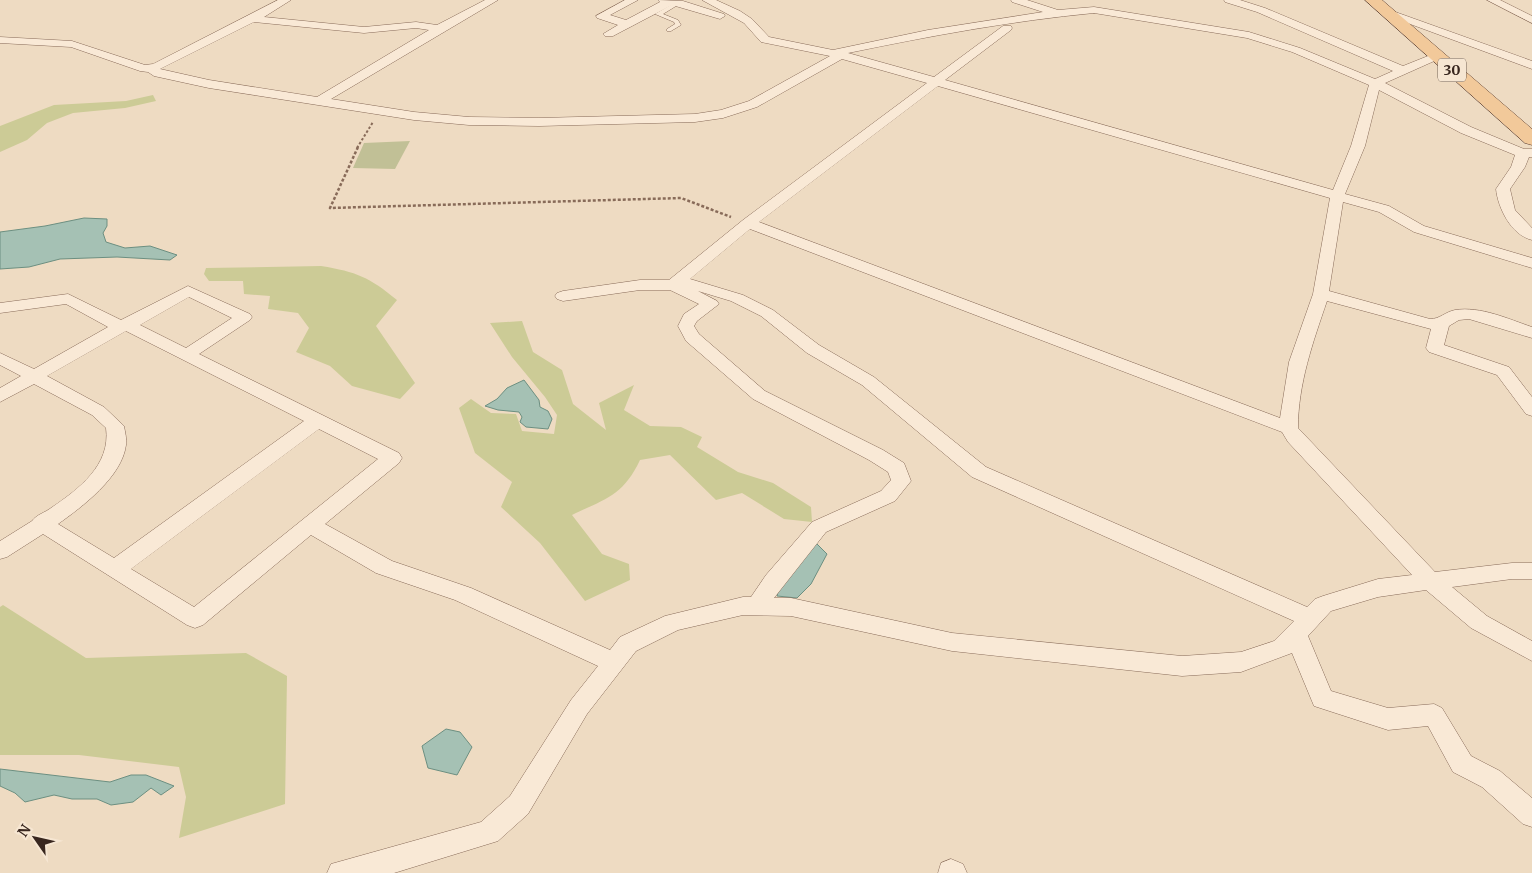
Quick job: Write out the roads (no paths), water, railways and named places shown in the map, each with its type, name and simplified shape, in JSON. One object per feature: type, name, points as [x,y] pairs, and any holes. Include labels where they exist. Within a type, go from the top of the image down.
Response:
[{"type":"main road","name":"30","points":[[1373,0],[1435,54],[1529,148]]},
{"type":"street","points":[[0,40],[72,44],[144,69],[150,68],[252,19],[286,0]]},
{"type":"street","points":[[320,100],[439,29],[493,0]]},
{"type":"street","points":[[627,24],[601,16],[633,0]]},
{"type":"street","points":[[707,0],[736,13],[748,21],[765,40]]},
{"type":"street","points":[[1016,0],[1057,14]]},
{"type":"street","points":[[1229,0],[1260,10],[1404,71]]},
{"type":"street","points":[[1492,0],[1532,20]]},
{"type":"street","points":[[609,34],[671,1],[734,21],[765,40],[836,54],[1384,209],[1419,229],[1532,263]]},
{"type":"street","points":[[150,68],[158,73],[209,84],[438,119],[504,122],[695,118],[723,114],[753,104],[836,54],[928,33],[1057,14],[1094,10],[1114,12],[1249,35],[1296,50],[1375,84],[1466,130],[1529,148],[1503,189],[1504,203],[1514,221],[1532,236]]},
{"type":"street","points":[[1387,12],[1532,65]]},
{"type":"street","points":[[252,19],[364,30],[416,25],[439,29]]},
{"type":"street","points":[[675,283],[748,223],[1007,28]]},
{"type":"street","points":[[1375,84],[1404,71],[1460,38]]},
{"type":"street","points":[[1375,84],[1358,146],[1337,196],[1321,294],[1298,362],[1288,415],[1289,428],[1295,437],[1430,581],[1479,622],[1532,652]]},
{"type":"street","points":[[748,223],[1289,428]]},
{"type":"street","points":[[675,283],[711,304],[690,318],[686,326],[692,337],[759,395],[876,455],[897,468],[901,481],[888,496],[819,527],[774,580],[756,606]]},
{"type":"street","points":[[563,296],[640,285],[675,283],[737,298],[767,313],[812,349],[868,381],[979,472],[1303,626]]},
{"type":"street","points":[[0,396],[188,291],[244,318],[186,355]]},
{"type":"street","points":[[1321,294],[1429,324],[1441,324],[1455,315],[1468,314],[1485,317],[1532,333]]},
{"type":"street","points":[[0,308],[68,299],[186,355],[392,458],[195,619],[41,523]]},
{"type":"street","points":[[1441,324],[1435,348],[1503,371],[1532,410]]},
{"type":"street","points":[[0,358],[98,411],[115,426],[116,434],[116,448],[106,471],[85,494],[0,551]]},
{"type":"street","points":[[115,569],[317,421]]},
{"type":"street","points":[[310,525],[384,567],[463,594],[613,662]]},
{"type":"street","points":[[341,873],[398,860],[489,832],[519,805],[579,707],[628,644],[673,622],[743,606],[791,607],[952,642],[1182,666],[1241,662],[1282,648],[1323,606],[1378,588],[1512,571],[1532,571]]},
{"type":"street","points":[[1303,626],[1322,700],[1388,720],[1434,715],[1462,764],[1491,779],[1532,815]]},
{"type":"lane","points":[[669,30],[678,25],[676,22],[658,14],[671,1]]}]
